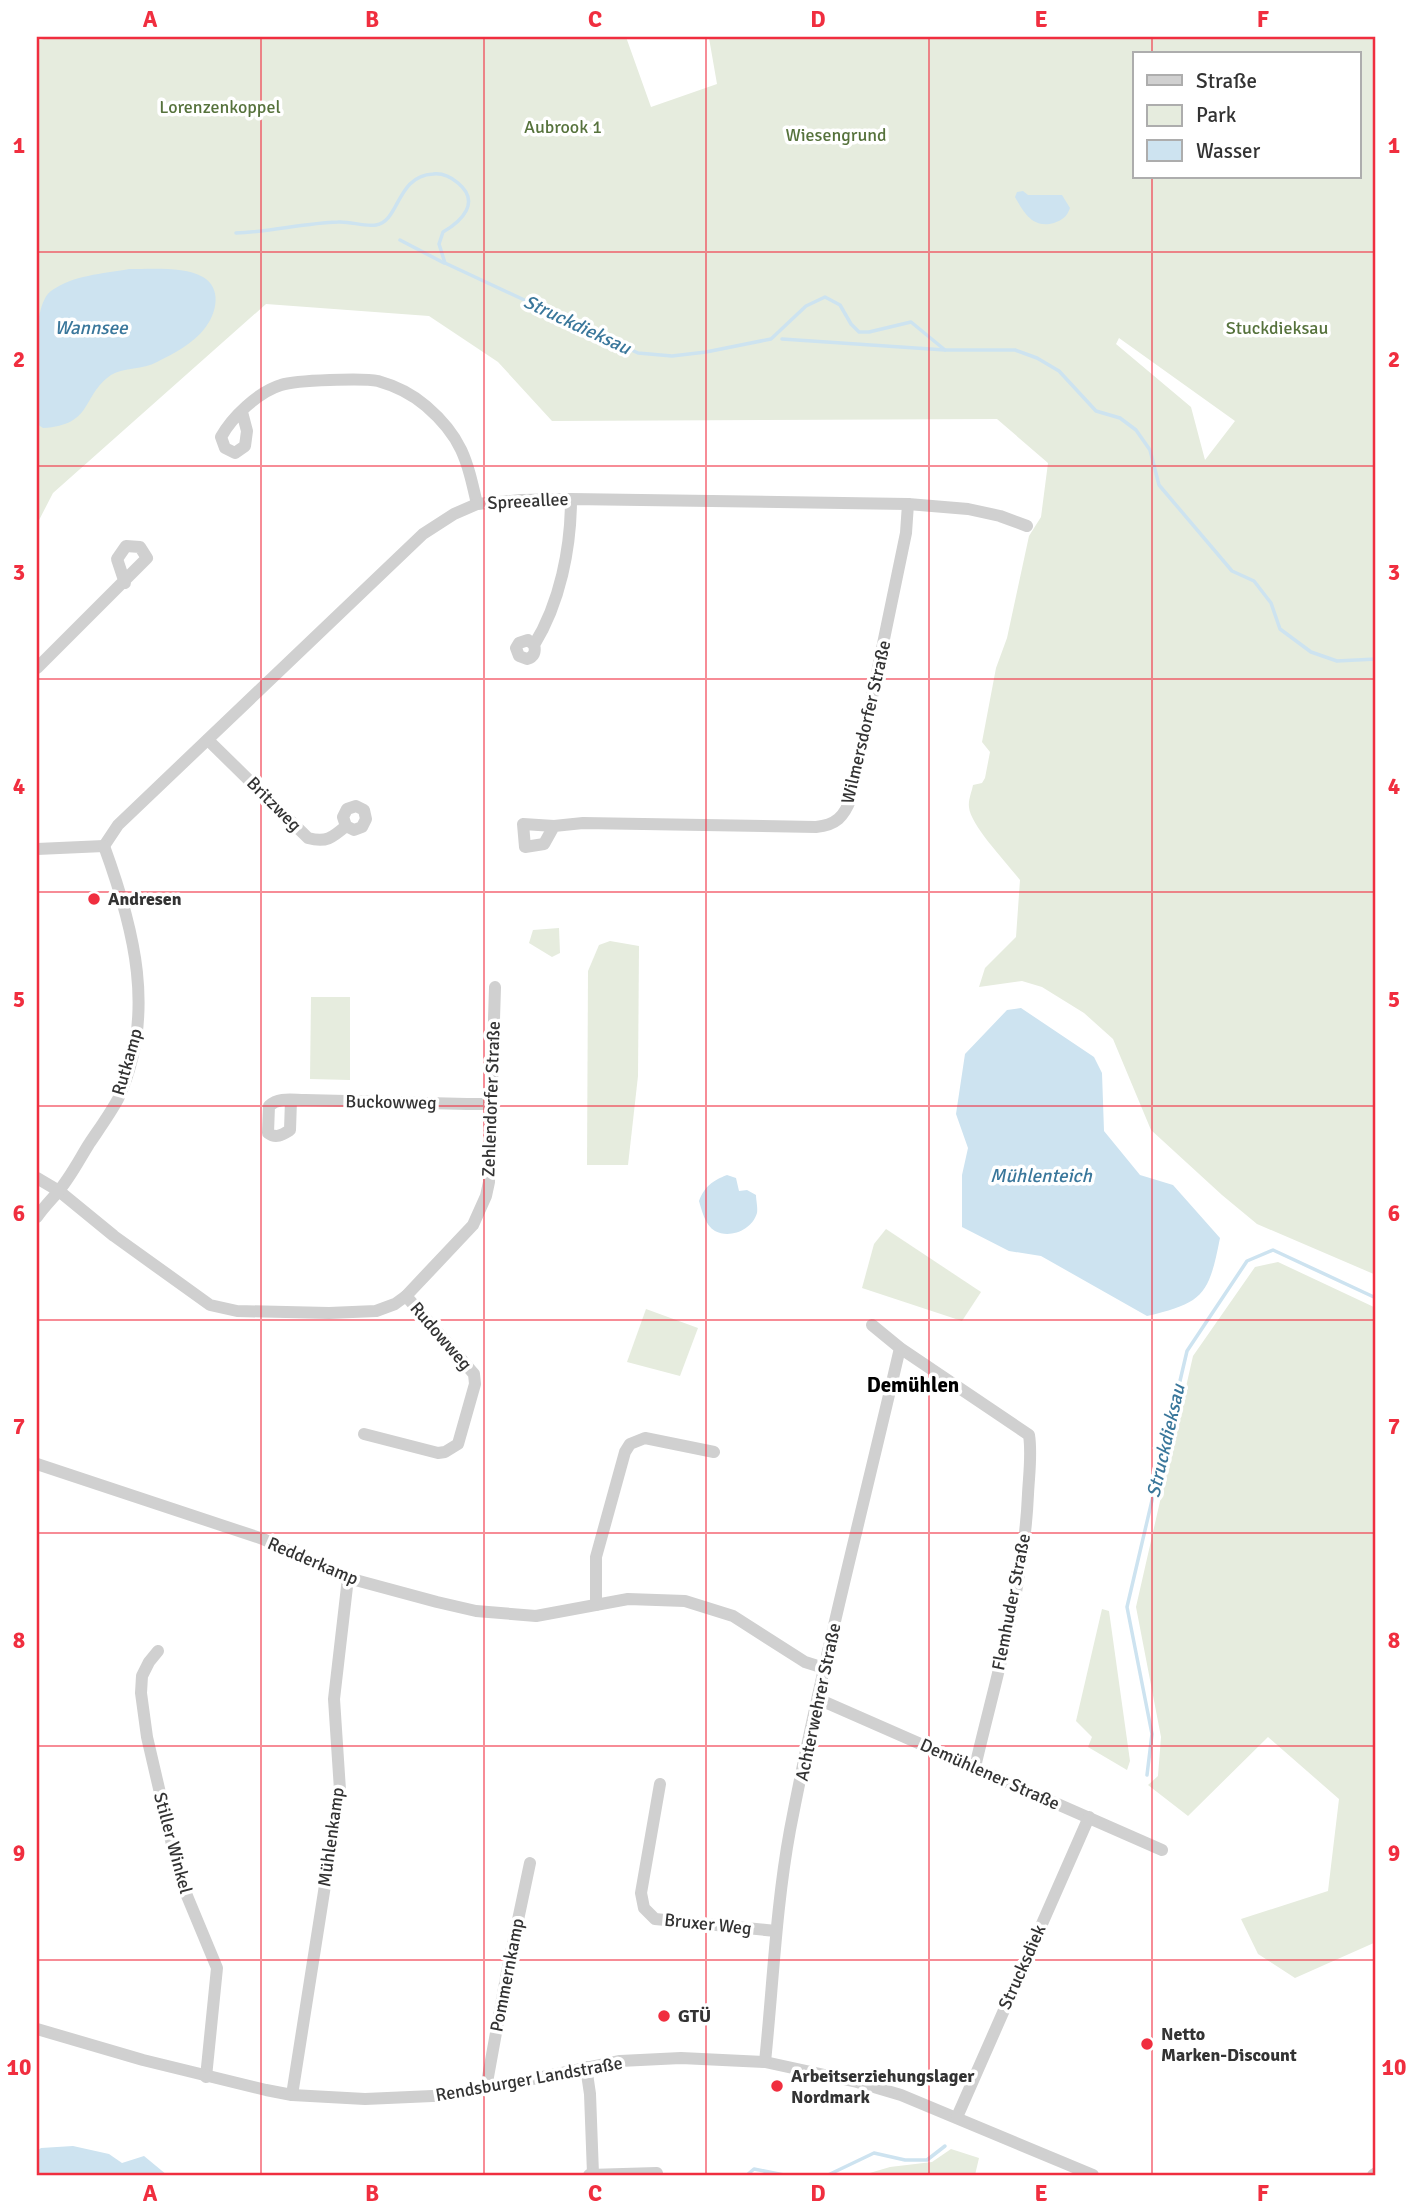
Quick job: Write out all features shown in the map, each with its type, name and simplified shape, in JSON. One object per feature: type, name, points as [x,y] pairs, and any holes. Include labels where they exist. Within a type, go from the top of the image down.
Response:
[{"type":"street","points":[[243,412],[257,398],[281,385],[307,381],[376,381],[402,390],[424,404],[446,426],[463,451],[477,504]]},
{"type":"street","points":[[534,645],[546,626],[565,561],[571,499]]},
{"type":"street","name":"Spreeallee","points":[[104,846],[118,825],[423,534],[454,514],[477,504],[571,499],[908,504],[968,509],[1000,516],[1027,526]]},
{"type":"street","name":"Wilmersdorfer Straße","points":[[554,826],[583,823],[816,827],[830,825],[842,817],[851,798],[878,673],[906,533],[908,504]]},
{"type":"street","points":[[37,668],[125,583]]},
{"type":"street","name":"Britzweg","points":[[208,740],[308,838],[322,842],[331,839],[346,826]]},
{"type":"street","points":[[37,849],[104,846]]},
{"type":"street","name":"Rutkamp","points":[[37,1217],[59,1191],[117,1100],[127,1075],[139,1027],[139,993],[133,939],[126,908],[104,846]]},
{"type":"street","name":"Zehlendorfer Straße","points":[[37,1178],[59,1191],[210,1305],[237,1311],[363,1313],[386,1308],[407,1296],[473,1225],[482,1206],[489,1182],[495,987]]},
{"type":"street","name":"Buckowweg","points":[[291,1100],[492,1104]]},
{"type":"street","name":"Rudowweg","points":[[364,1434],[438,1452],[445,1452],[458,1444],[475,1384],[474,1374],[407,1296]]},
{"type":"street","points":[[872,1325],[900,1348]]},
{"type":"street","name":"Flemhuder Straße","points":[[900,1348],[1029,1435],[1031,1447],[1028,1507],[1016,1594],[975,1767]]},
{"type":"street","name":"Achterwehrer Straße","points":[[765,2062],[776,1931],[790,1831],[824,1668],[900,1348]]},
{"type":"street","points":[[596,1605],[596,1557],[625,1452],[630,1444],[639,1438],[645,1438],[714,1452]]},
{"type":"street","name":"Redderkamp","points":[[37,1464],[264,1539],[348,1578],[476,1611],[536,1616],[628,1598],[663,1599],[710,1607],[733,1616],[805,1662],[824,1668]]},
{"type":"street","name":"Mühlenkamp","points":[[292,2095],[340,1790],[334,1699],[348,1578]]},
{"type":"street","name":"Stiller Winkel","points":[[159,1651],[142,1676],[141,1693],[147,1737],[180,1879],[217,1968],[206,2077]]},
{"type":"street","name":"Demühlener Straße","points":[[818,1699],[1162,1850]]},
{"type":"street","name":"Bruxer Weg","points":[[660,1784],[641,1893],[644,1908],[655,1919],[776,1931]]},
{"type":"street","name":"Strucksdiek","points":[[957,2117],[1089,1817]]},
{"type":"street","name":"Pommernkamp","points":[[486,2088],[530,1863]]},
{"type":"street","name":"Rendsburger Landstraße","points":[[37,2029],[206,2077],[292,2095],[365,2099],[455,2095],[620,2061],[681,2058],[765,2062],[857,2082],[901,2095],[1093,2175]]},
{"type":"street","points":[[586,2067],[590,2094],[591,2174],[657,2174]]},
{"type":"green space","points":[[51,37],[626,37],[651,107],[717,84],[709,38],[716,37],[1376,37],[1376,1275],[1257,1224],[1222,1195],[1151,1130],[1113,1039],[1084,1013],[1042,987],[1022,981],[979,987],[985,968],[1016,937],[1020,880],[976,824],[971,815],[969,801],[973,785],[982,783],[985,778],[990,752],[982,742],[996,668],[1007,638],[1029,536],[1041,517],[1048,463],[997,419],[552,421],[498,362],[429,316],[266,304],[53,493],[37,524],[37,41]],"holes":[[[1119,338],[1235,421],[1205,460],[1191,407],[1116,344]]]},
{"type":"green space","points":[[559,928],[560,953],[552,957],[529,943],[533,930]]},
{"type":"green space","points":[[610,941],[639,946],[638,1076],[628,1165],[587,1165],[588,971],[599,945]]},
{"type":"green space","points":[[311,997],[350,997],[350,1080],[310,1079]]},
{"type":"green space","points":[[886,1229],[981,1292],[962,1321],[862,1288],[874,1244]]},
{"type":"green space","points":[[1278,1262],[1376,1308],[1376,1942],[1295,1978],[1258,1954],[1241,1919],[1328,1891],[1339,1799],[1268,1737],[1188,1816],[1148,1785],[1158,1776],[1161,1737],[1136,1607],[1193,1356],[1255,1267]]},
{"type":"green space","points":[[646,1309],[698,1328],[680,1376],[627,1362]]},
{"type":"green space","points":[[1102,1609],[1109,1611],[1130,1761],[1127,1770],[1088,1747],[1092,1737],[1076,1721]]},
{"type":"green space","points":[[951,2149],[979,2158],[975,2175],[863,2175],[890,2167],[932,2162]]},
{"type":"water","points":[[1023,191],[1028,195],[1062,195],[1070,208],[1069,211],[1064,218],[1054,223],[1035,222],[1015,197],[1017,192]]},
{"type":"water","name":"Wannsee","points":[[129,269],[187,271],[203,277],[213,288],[216,301],[209,322],[195,339],[152,365],[111,375],[71,421],[43,428],[37,424],[36,353],[44,300],[51,291],[69,282]]},
{"type":"water","name":"Mühlenteich","points":[[1021,1008],[1094,1057],[1102,1073],[1104,1131],[1140,1175],[1173,1185],[1220,1238],[1207,1284],[1192,1300],[1147,1316],[1041,1256],[1009,1251],[962,1227],[962,1175],[968,1148],[956,1114],[965,1054],[1007,1010]]},
{"type":"water","points":[[727,1175],[736,1178],[739,1191],[747,1190],[756,1195],[757,1213],[745,1228],[727,1234],[715,1231],[709,1225],[699,1201],[710,1185]]},
{"type":"water","points":[[73,2146],[109,2154],[122,2163],[144,2156],[167,2175],[37,2175],[37,2151],[41,2148]]},
{"type":"waterway","name":"Struckdieksau","points":[[236,233],[325,223],[376,225],[390,216],[412,182],[421,177],[440,174],[458,183],[468,197],[462,217],[443,232],[439,244],[445,263],[638,353],[672,356],[771,339],[806,306],[825,297],[840,305],[859,332],[911,322],[945,350],[1015,350],[1037,358],[1059,371],[1096,411],[1120,418],[1136,430],[1150,450],[1159,485],[1232,571],[1254,581],[1271,603],[1280,629],[1311,652],[1337,661],[1376,659]]},
{"type":"waterway","points":[[400,240],[444,263]]},
{"type":"waterway","points":[[782,339],[945,350]]},
{"type":"waterway","name":"Struckdieksau","points":[[1147,1775],[1152,1734],[1127,1607],[1187,1351],[1247,1261],[1273,1250],[1376,1298]]},
{"type":"waterway","name":"Struckdieksau","points":[[828,2175],[874,2153],[905,2160],[927,2160],[945,2146]]},
{"type":"waterway","name":"Struckdieksau","points":[[747,2175],[754,2169],[784,2175]]},
{"type":"place","name":"Andresen","points":[[94,899]]},
{"type":"place","name":"GTÜ","points":[[664,2016]]},
{"type":"place","name":"Netto Marken-Discount","points":[[1147,2044]]},
{"type":"place","name":"Arbeitserziehungslager Nordmark","points":[[777,2086]]},
{"type":"district","name":"Demühlen","points":[[913,1385]]},
{"type":"park label","name":"Lorenzenkoppel","points":[[220,107]]},
{"type":"park label","name":"Aubrook 1","points":[[563,127]]},
{"type":"park label","name":"Wiesengrund","points":[[836,135]]},
{"type":"park label","name":"Stuckdieksau","points":[[1277,328]]}]
